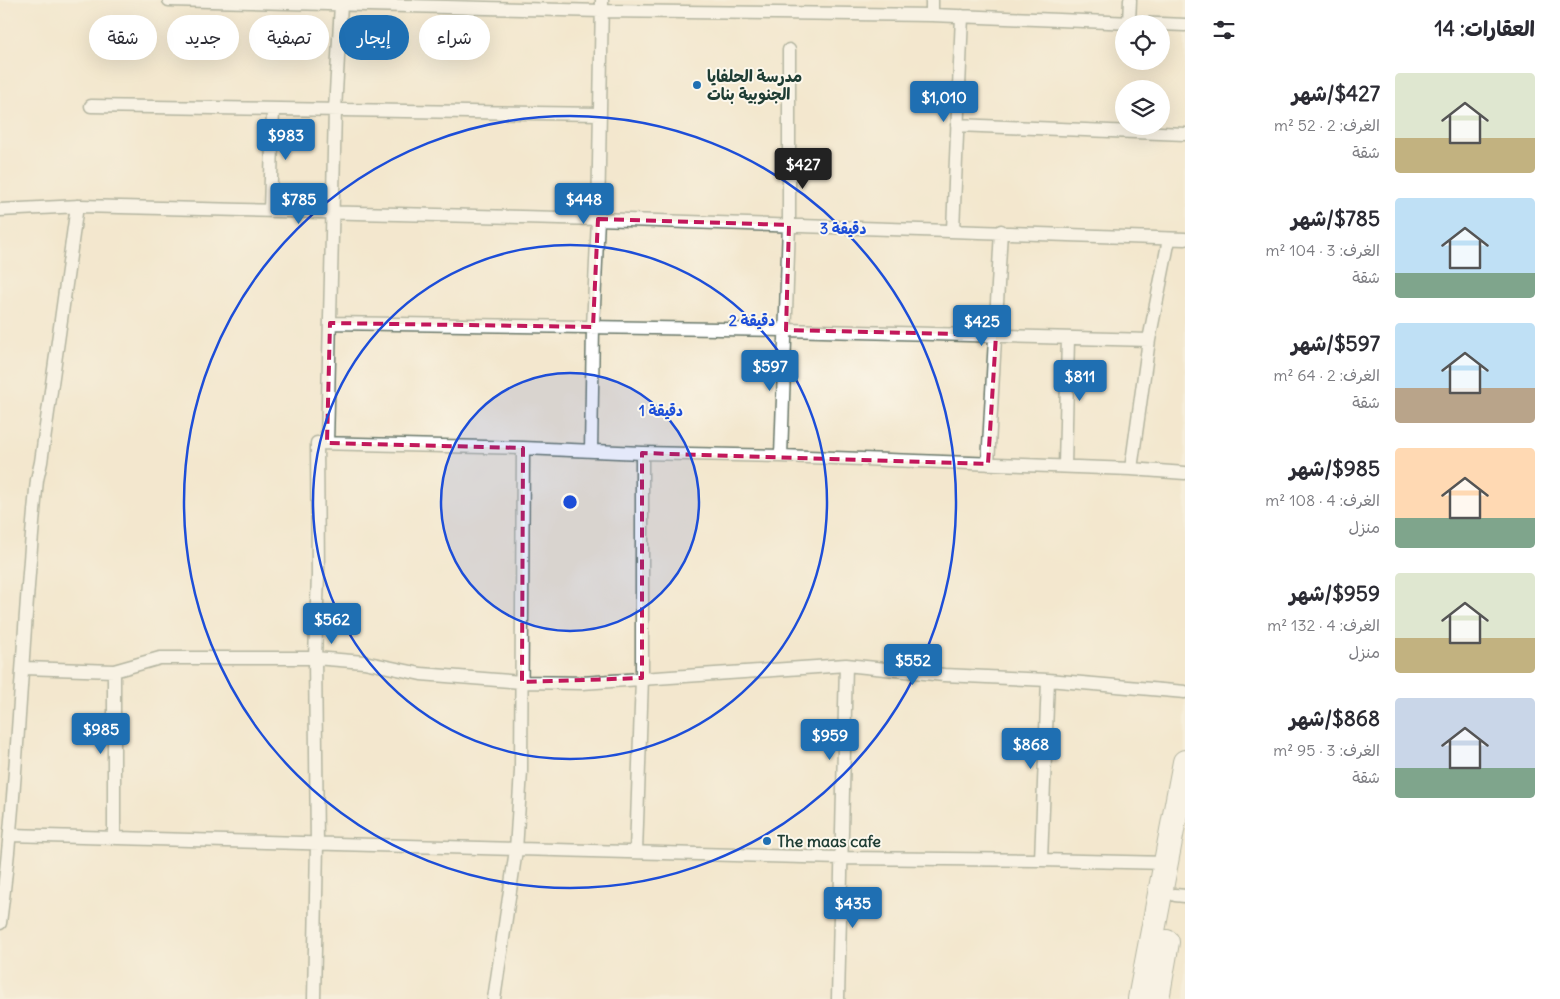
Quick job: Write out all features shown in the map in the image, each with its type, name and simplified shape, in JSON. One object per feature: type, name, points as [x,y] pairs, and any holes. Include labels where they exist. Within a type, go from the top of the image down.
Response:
[{"type":"highway","points":[[1140,999],[1185,762]]},
{"type":"highway","points":[[1157,999],[1180,895],[1185,843]]},
{"type":"street","points":[[169,0],[341,4],[691,6],[1115,21]]},
{"type":"street","points":[[932,0],[932,15]]},
{"type":"street","points":[[1129,15],[1130,0]]},
{"type":"street","points":[[327,443],[335,110],[341,4]]},
{"type":"street","points":[[591,451],[592,327],[598,218],[602,5]]},
{"type":"street","points":[[953,230],[962,16]]},
{"type":"street","points":[[1170,24],[1185,25]]},
{"type":"street","points":[[781,456],[789,225],[789,50]]},
{"type":"street","points":[[91,106],[600,114]]},
{"type":"street","points":[[270,211],[273,109]]},
{"type":"street","points":[[957,125],[1185,134]]},
{"type":"street","points":[[0,923],[10,834],[24,668],[37,480],[76,206]]},
{"type":"street","points":[[0,210],[76,206],[598,218],[1185,239]]},
{"type":"street","points":[[988,464],[1000,231]]},
{"type":"street","points":[[1131,468],[1149,340],[1169,238]]},
{"type":"street","points":[[330,323],[786,330],[1149,340]]},
{"type":"street","points":[[1065,466],[1068,338]]},
{"type":"street","points":[[314,999],[317,844],[315,658],[318,576],[317,444],[523,448],[642,454],[781,456],[1131,468],[1185,472]]},
{"type":"street","points":[[494,999],[516,850],[521,771],[523,448]]},
{"type":"street","points":[[636,852],[642,678],[642,454]]},
{"type":"street","points":[[24,668],[114,671],[160,658],[315,658],[364,662],[421,674],[522,682],[582,683],[846,665],[944,675],[1048,680],[1185,692]]},
{"type":"street","points":[[838,999],[846,665]]},
{"type":"street","points":[[114,671],[114,838]]},
{"type":"street","points":[[1041,860],[1048,680]]},
{"type":"street","points":[[10,834],[516,850],[841,858],[1167,863]]},
{"type":"highlighted area","points":[[598,219],[789,225],[786,330],[996,335],[988,464],[642,453],[642,678],[522,682],[523,448],[327,443],[330,323],[593,327]]},
{"type":"place","name":"مدرسة الحلفايا الجنوبية بنات","points":[[697,85]]},
{"type":"place","name":"The maas cafe","points":[[767,841]]}]
